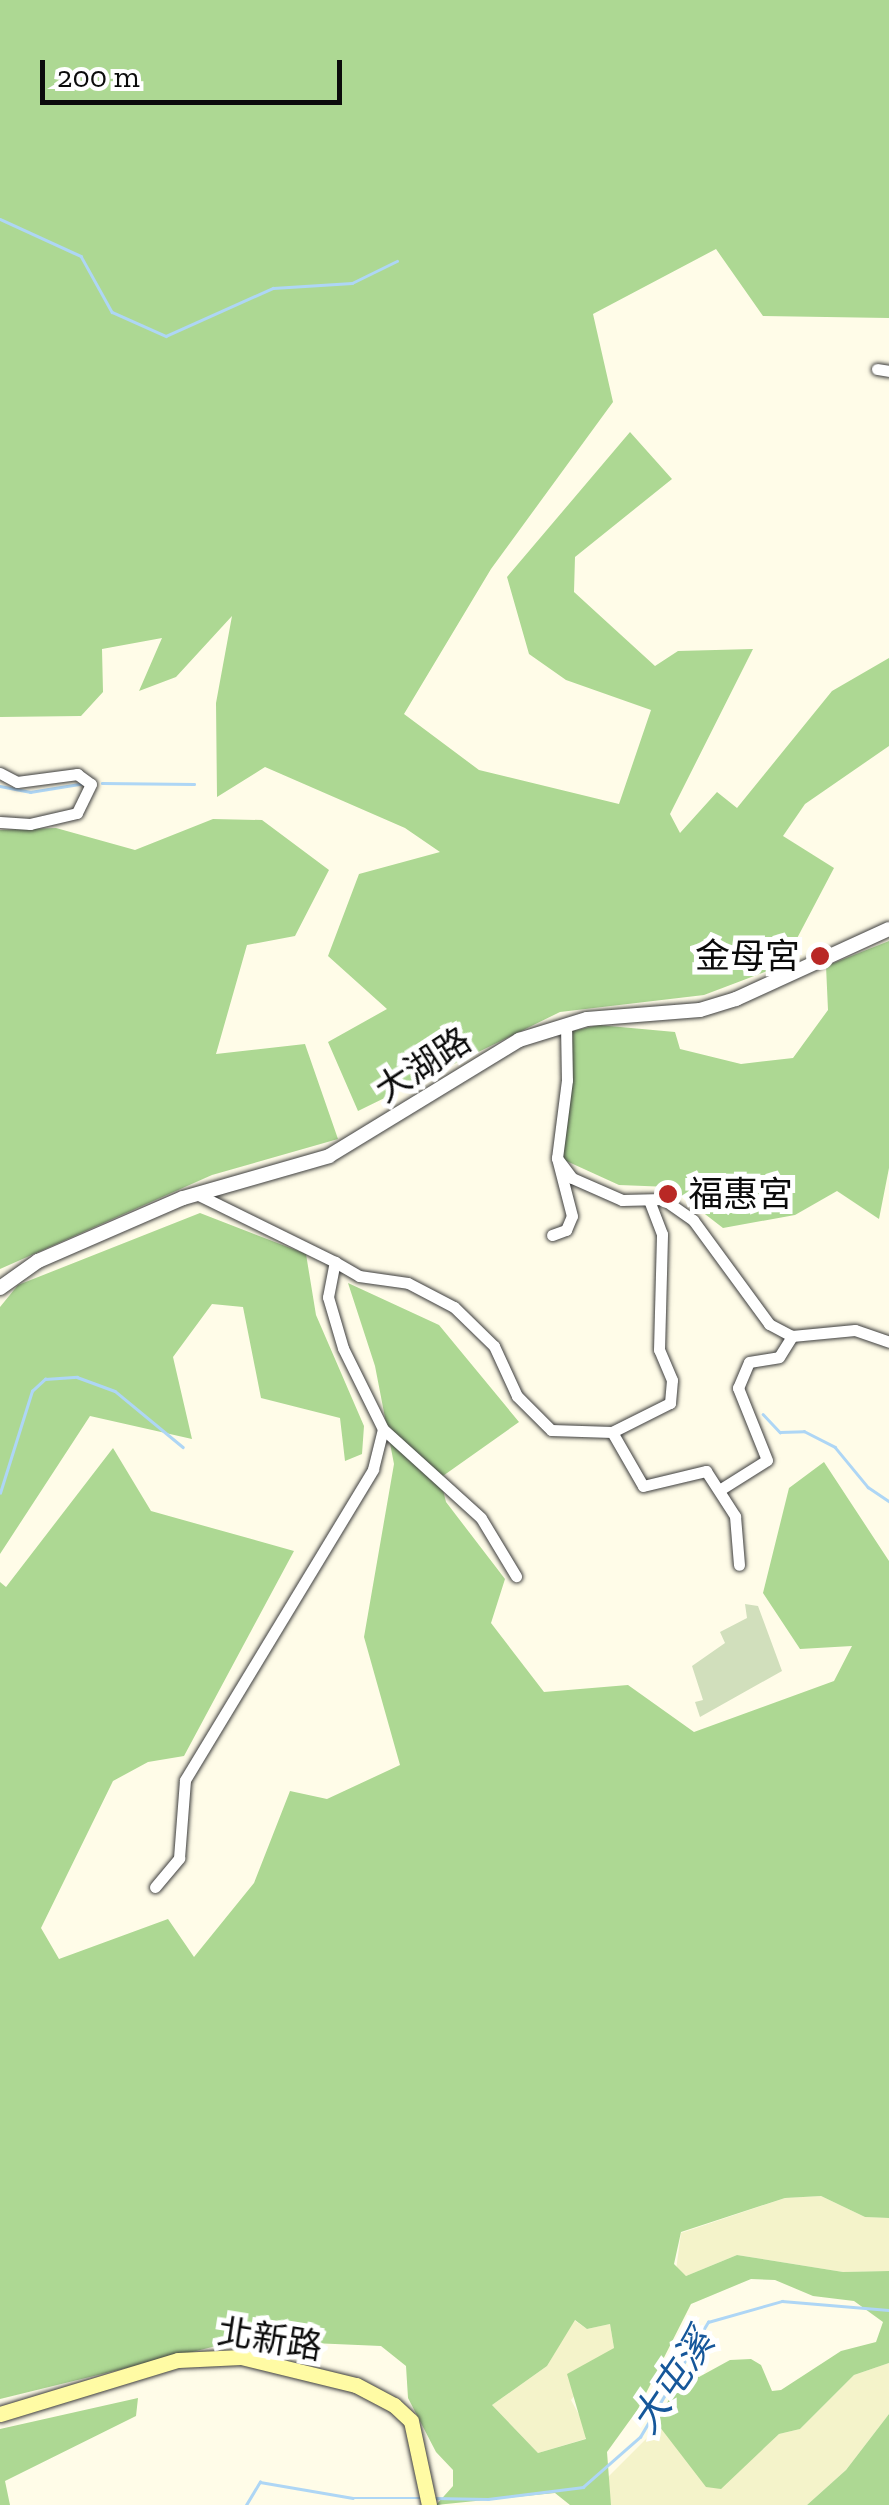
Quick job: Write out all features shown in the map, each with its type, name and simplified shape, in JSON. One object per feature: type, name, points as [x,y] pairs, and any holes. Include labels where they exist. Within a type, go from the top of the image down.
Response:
[{"type":"main road","name":"北新路","points":[[0,2414],[178,2360],[241,2357],[356,2385],[394,2404],[411,2421],[427,2475],[429,2505]]},
{"type":"street","points":[[0,772],[17,782],[77,774],[91,784],[77,813],[30,824],[0,822]]},
{"type":"street","name":"大湖路","points":[[0,1288],[38,1261],[199,1194],[329,1156],[520,1040],[566,1025],[736,1000],[889,929]]},
{"type":"street","points":[[552,1234],[566,1230],[572,1216],[557,1158],[567,1080],[566,1025]]},
{"type":"street","points":[[557,1158],[572,1178],[622,1200],[662,1200],[693,1220],[768,1324],[792,1336],[855,1330],[889,1342]]},
{"type":"street","points":[[199,1194],[359,1276],[408,1283],[454,1307],[494,1346],[517,1396],[551,1430],[612,1432],[670,1404],[672,1380],[658,1350],[662,1234],[650,1200]]},
{"type":"street","points":[[335,1262],[328,1296],[343,1348],[383,1429],[480,1518],[516,1576]]},
{"type":"street","points":[[721,1488],[767,1460],[738,1388],[748,1362],[779,1358],[792,1336]]},
{"type":"street","points":[[155,1887],[179,1858],[180,1800],[192,1765],[373,1469],[383,1429]]},
{"type":"street","points":[[612,1432],[643,1486],[706,1471],[721,1488],[735,1516],[739,1565]]},
{"type":"green space","points":[[0,0],[889,0],[889,318],[763,316],[716,249],[593,314],[613,402],[491,569],[404,714],[479,770],[619,804],[651,710],[566,680],[529,654],[507,577],[630,432],[672,479],[575,557],[574,592],[655,666],[678,651],[753,649],[670,814],[680,833],[717,792],[737,808],[832,691],[889,658],[889,746],[805,804],[783,836],[834,868],[783,965],[704,995],[560,1012],[358,1111],[328,1042],[387,1009],[328,956],[359,874],[440,852],[405,828],[265,767],[217,797],[216,703],[232,616],[176,677],[139,691],[162,638],[102,649],[103,692],[81,716],[0,717]]},
{"type":"green space","points":[[213,819],[262,820],[329,870],[295,936],[247,945],[216,1054],[305,1044],[338,1139],[212,1175],[0,1269],[0,830],[56,828],[135,850]]},
{"type":"green space","points":[[889,941],[889,1168],[879,1219],[837,1191],[795,1215],[723,1228],[670,1187],[619,1185],[562,1159],[573,1031],[598,1025],[675,1032],[680,1049],[741,1064],[793,1058],[828,1010],[826,966]]},
{"type":"green space","points":[[200,1213],[306,1254],[316,1315],[364,1426],[362,1454],[345,1461],[340,1418],[261,1398],[243,1307],[212,1304],[173,1357],[192,1439],[90,1416],[0,1554],[0,1307],[18,1285]]},
{"type":"green space","points":[[348,1283],[439,1325],[519,1422],[440,1478],[446,1502],[505,1579],[491,1623],[544,1692],[628,1685],[694,1732],[834,1681],[852,1646],[800,1649],[763,1593],[789,1488],[824,1462],[889,1561],[889,2218],[865,2217],[821,2196],[785,2198],[681,2232],[674,2264],[686,2276],[737,2255],[843,2272],[889,2271],[889,2363],[854,2375],[800,2429],[779,2434],[721,2489],[706,2487],[656,2422],[683,2375],[699,2377],[730,2360],[751,2359],[761,2365],[772,2391],[781,2390],[841,2351],[876,2342],[883,2322],[854,2301],[813,2296],[775,2280],[751,2279],[691,2304],[638,2409],[607,2452],[611,2505],[570,2505],[555,2493],[436,2505],[453,2486],[453,2470],[436,2452],[408,2398],[406,2366],[381,2346],[241,2340],[0,2399],[0,1582],[6,1587],[113,1448],[151,1511],[294,1551],[184,1756],[148,1762],[113,1781],[41,1928],[59,1959],[168,1919],[194,1957],[254,1883],[290,1791],[327,1799],[400,1765],[364,1637],[394,1464],[375,1366]],"holes":[[[575,2320],[587,2329],[610,2324],[614,2348],[567,2374],[586,2439],[538,2453],[492,2405],[547,2366]]]},
{"type":"green space","points":[[745,1604],[758,1606],[782,1671],[700,1717],[695,1702],[703,1700],[692,1666],[725,1643],[720,1632],[747,1618]]},
{"type":"green space","points":[[821,2196],[865,2217],[889,2218],[889,2271],[843,2272],[737,2255],[686,2276],[676,2270],[681,2233],[785,2198]]},
{"type":"green space","points":[[574,2320],[587,2329],[610,2324],[614,2348],[571,2400],[589,2433],[585,2439],[538,2453],[492,2405],[547,2366]]},
{"type":"green space","points":[[889,2363],[889,2414],[846,2470],[807,2505],[611,2505],[606,2479],[661,2424],[684,2458],[720,2489],[779,2434],[800,2429],[854,2375]]},
{"type":"green space","points":[[138,2398],[136,2416],[5,2481],[10,2505],[0,2505],[0,2429]]},
{"type":"green space","points":[[889,2414],[889,2505],[807,2505],[846,2470]]},
{"type":"waterway","points":[[0,219],[81,256],[112,312],[166,336],[273,288],[352,283],[397,261]]},
{"type":"waterway","points":[[102,783],[194,784]]},
{"type":"waterway","points":[[0,786],[30,792],[80,784]]},
{"type":"waterway","points":[[0,1493],[32,1391],[45,1379],[77,1377],[115,1391],[183,1447]]},
{"type":"waterway","points":[[763,1414],[780,1432],[804,1431],[835,1447],[868,1487],[889,1501]]},
{"type":"waterway","name":"大屯溪","points":[[433,2498],[488,2499],[583,2487],[640,2437],[708,2322],[782,2301],[889,2310]]},
{"type":"waterway","name":"大屯溪","points":[[246,2505],[260,2482],[353,2498],[420,2498]]},
{"type":"place","name":"金母宮","points":[[820,956]]},
{"type":"place","name":"福惠宮","points":[[668,1194]]}]
